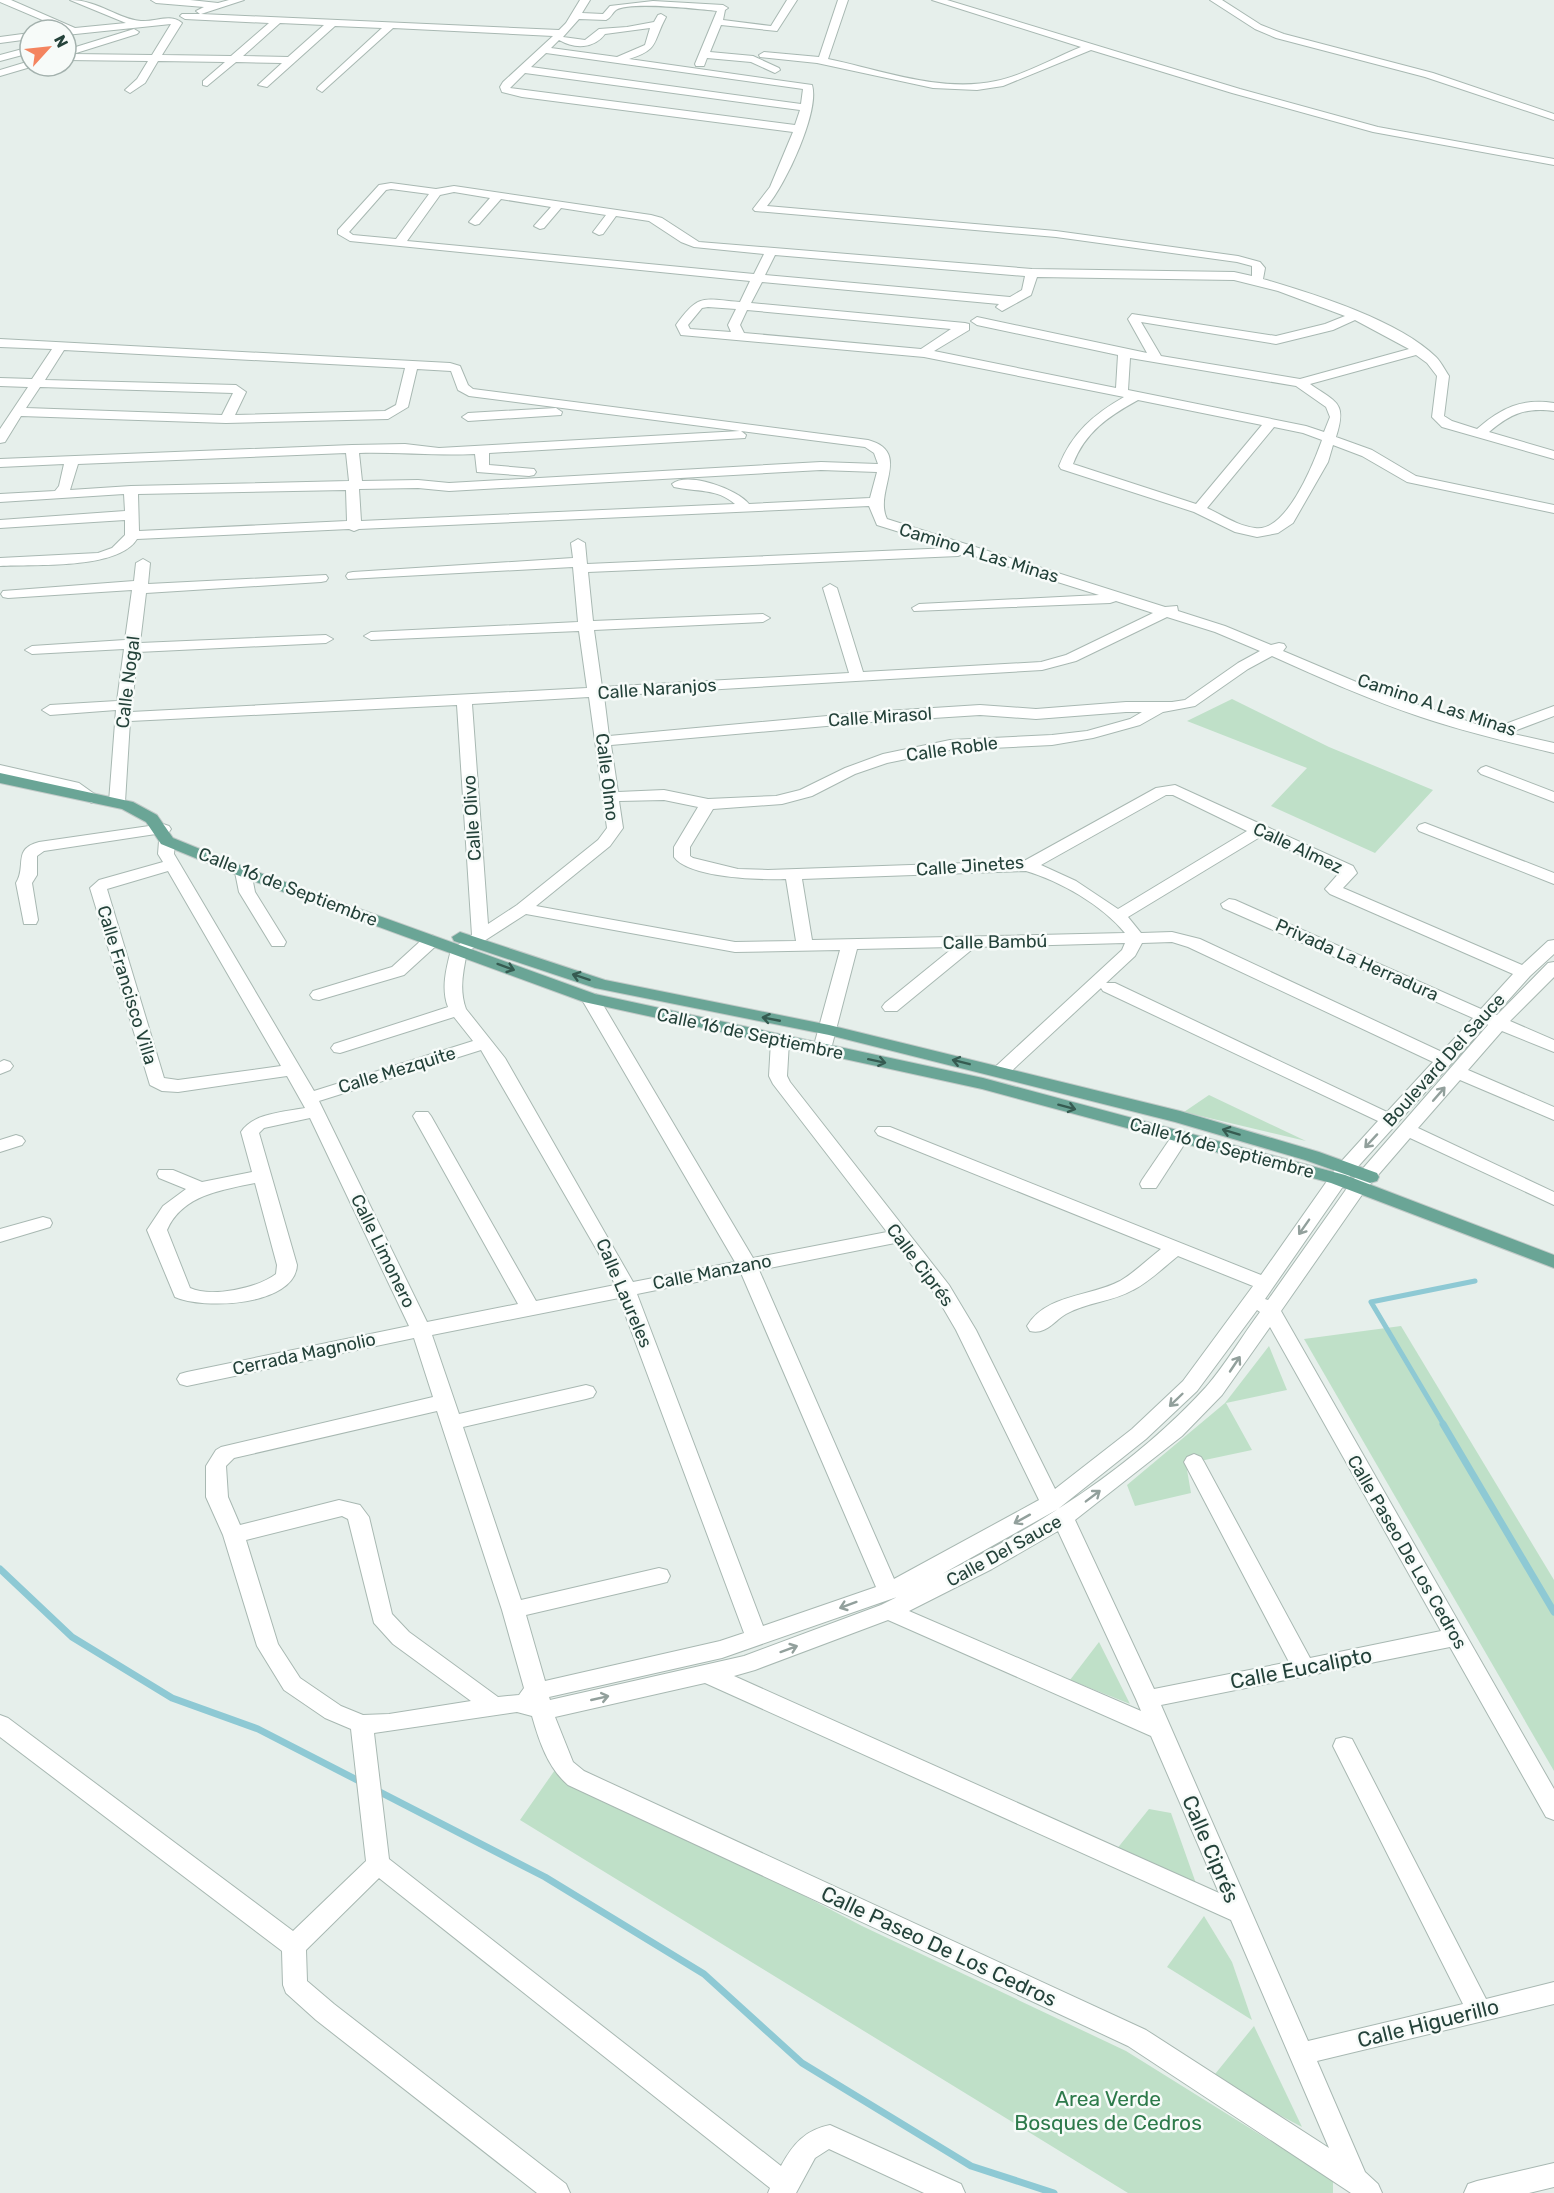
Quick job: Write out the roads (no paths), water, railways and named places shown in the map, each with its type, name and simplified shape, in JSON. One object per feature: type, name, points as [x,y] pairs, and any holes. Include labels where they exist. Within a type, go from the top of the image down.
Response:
[{"type":"main road","points":[[0,778],[92,798]]},
{"type":"main road","points":[[0,790],[46,798],[92,798]]},
{"type":"main road","name":"Calle 16 de Septiembre","points":[[92,798],[117,802],[138,810],[165,835],[243,872],[432,940],[469,942],[590,998],[983,1084],[1180,1137],[1342,1173]]},
{"type":"main road","name":"Calle 16 de Septiembre","points":[[165,835],[179,832],[246,860],[469,942],[601,984],[829,1030],[1180,1117],[1363,1180]]},
{"type":"main road","points":[[1363,1180],[1554,1253]]},
{"type":"main road","points":[[1363,1180],[1554,1262]]},
{"type":"street","points":[[3,0],[41,18]]},
{"type":"street","points":[[75,0],[137,24]]},
{"type":"street","points":[[156,0],[221,5]]},
{"type":"street","points":[[78,51],[239,0]]},
{"type":"street","points":[[585,0],[577,15],[521,69],[507,84],[506,90],[522,94],[798,129]]},
{"type":"street","points":[[753,59],[769,42],[792,0]]},
{"type":"street","points":[[823,60],[843,0]]},
{"type":"street","points":[[937,0],[1236,91],[1377,130],[1554,162]]},
{"type":"street","points":[[1215,0],[1258,27],[1280,36],[1429,75],[1554,117]]},
{"type":"street","points":[[185,16],[559,34],[571,42],[586,44],[598,38],[609,10],[618,6],[669,2],[725,4],[696,70]]},
{"type":"street","points":[[613,60],[644,51],[650,46],[651,36],[669,2]]},
{"type":"street","points":[[577,15],[606,17]]},
{"type":"street","points":[[207,83],[278,20]]},
{"type":"street","points":[[78,31],[173,21]]},
{"type":"street","points":[[130,90],[138,84],[177,26],[173,21]]},
{"type":"street","points":[[263,85],[333,22]]},
{"type":"street","points":[[718,22],[823,60],[894,78],[966,87],[999,84],[1090,47]]},
{"type":"street","points":[[602,31],[627,30],[657,24]]},
{"type":"street","points":[[322,89],[391,25]]},
{"type":"street","points":[[78,37],[96,28]]},
{"type":"street","points":[[0,40],[18,38]]},
{"type":"street","points":[[543,50],[808,87],[808,101],[777,186],[759,209],[1056,234],[1238,258],[1256,264],[1259,268],[1257,279]]},
{"type":"street","points":[[0,58],[18,53]]},
{"type":"street","points":[[704,55],[753,59],[772,69],[784,72]]},
{"type":"street","points":[[78,56],[154,60],[292,60]]},
{"type":"street","points":[[0,73],[18,68]]},
{"type":"street","points":[[521,69],[805,108]]},
{"type":"street","points":[[1011,301],[758,279],[350,238],[342,232],[385,186],[436,192],[450,189],[657,220],[694,244],[1032,273],[1234,276],[1257,279],[1355,316],[1405,339],[1443,375],[1444,382],[1439,396],[1438,417],[1454,428],[1480,433],[1554,455]]},
{"type":"street","points":[[400,242],[436,192]]},
{"type":"street","points":[[475,222],[498,196]]},
{"type":"street","points":[[540,226],[558,205]]},
{"type":"street","points":[[599,232],[613,213]]},
{"type":"street","points":[[739,336],[734,325],[771,252]]},
{"type":"street","points":[[924,353],[943,339],[1027,292],[1032,273]]},
{"type":"street","points":[[964,327],[701,304],[685,319],[682,325],[685,332],[924,353],[1306,430],[1367,453],[1412,479],[1554,509]]},
{"type":"street","points":[[1156,358],[1134,319],[1136,317],[1276,340],[1329,327],[1355,316]]},
{"type":"street","points":[[977,321],[1124,353],[1300,383],[1419,350]]},
{"type":"street","points":[[0,343],[410,370]]},
{"type":"street","points":[[0,439],[9,418],[37,382],[60,346]]},
{"type":"street","points":[[1124,353],[1129,395]]},
{"type":"street","points":[[132,535],[745,508],[876,509],[885,468],[885,456],[880,448],[868,444],[583,408],[465,390],[456,369],[333,371]]},
{"type":"street","points":[[9,418],[226,418],[393,413],[402,407],[410,370]]},
{"type":"street","points":[[0,382],[236,389],[240,392],[226,418]]},
{"type":"street","points":[[1129,395],[1084,431],[1075,444],[1066,466],[1199,509],[1246,530],[1263,533],[1280,527],[1288,520],[1321,462],[1336,417],[1334,408],[1300,383]]},
{"type":"street","points":[[495,416],[501,396]]},
{"type":"street","points":[[1480,433],[1504,412],[1514,408],[1538,404],[1554,408]]},
{"type":"street","points":[[468,417],[583,408]]},
{"type":"street","points":[[1199,509],[1271,423]]},
{"type":"street","points":[[0,463],[352,449],[405,448],[439,452],[777,433]]},
{"type":"street","points":[[800,436],[820,466]]},
{"type":"street","points":[[352,449],[354,527]]},
{"type":"street","points":[[482,470],[483,449]]},
{"type":"street","points":[[59,495],[66,486],[72,459]]},
{"type":"street","points":[[0,498],[131,490],[465,485],[820,466],[885,468]]},
{"type":"street","points":[[465,485],[482,470],[522,471],[535,473],[549,480]]},
{"type":"street","points":[[652,476],[668,482],[716,488],[736,495],[745,508]]},
{"type":"street","points":[[0,562],[99,557],[117,551],[132,535],[131,490]]},
{"type":"street","name":"Camino A Las Minas","points":[[876,509],[882,522],[999,551],[1172,609],[1276,649],[1375,695],[1501,732],[1544,740],[1554,748]]},
{"type":"street","points":[[0,524],[132,515]]},
{"type":"street","name":"Camino A Las Minas","points":[[913,529],[974,551],[1124,598],[1172,609]]},
{"type":"street","name":"Calle Olmo","points":[[469,942],[498,927],[523,909],[610,838],[615,828],[586,626],[578,543]]},
{"type":"street","points":[[353,576],[581,565],[999,551]]},
{"type":"street","name":"Calle Nogal","points":[[117,802],[124,711],[143,563]]},
{"type":"street","points":[[8,594],[321,578]]},
{"type":"street","points":[[830,588],[857,676]]},
{"type":"street","points":[[919,608],[1124,598]]},
{"type":"street","name":"Calle Naranjos","points":[[50,710],[124,711],[464,700],[1052,664],[1172,609]]},
{"type":"street","points":[[371,636],[763,618]]},
{"type":"street","points":[[32,650],[326,639]]},
{"type":"street","name":"Calle Roble","points":[[610,797],[664,795],[708,804],[790,798],[806,793],[867,763],[934,748],[990,742],[1052,740],[1088,735],[1135,722],[1158,708],[1190,703],[1243,666],[1276,649]]},
{"type":"street","name":"Calle Olivo","points":[[464,700],[469,942]]},
{"type":"street","name":"Calle Mirasol","points":[[603,741],[871,717],[980,710],[1036,714],[1126,707],[1158,708]]},
{"type":"street","points":[[1501,732],[1550,713]]},
{"type":"street","points":[[1544,740],[1550,713]]},
{"type":"street","points":[[0,770],[73,786],[92,798]]},
{"type":"street","points":[[1486,771],[1554,797]]},
{"type":"street","name":"Calle Jinetes","points":[[708,804],[682,847],[681,857],[687,862],[738,874],[793,874],[1027,866],[1165,790]]},
{"type":"street","name":"Calle Almez","points":[[1165,790],[1175,790],[1259,831],[1348,870],[1349,873],[1333,888],[1336,891],[1539,979]]},
{"type":"street","points":[[1425,828],[1554,879]]},
{"type":"street","points":[[1119,915],[1259,831]]},
{"type":"street","points":[[30,920],[24,883],[29,875],[28,854],[39,847],[165,835]]},
{"type":"street","name":"Calle Limonero","points":[[165,835],[166,854],[312,1104],[421,1330],[513,1610],[533,1701]]},
{"type":"street","name":"Calle Francisco Villa","points":[[172,865],[105,883],[98,888],[154,1076],[162,1085],[178,1086],[293,1070]]},
{"type":"street","points":[[1000,1072],[1130,952],[1136,938],[1131,928],[1119,915],[1046,871],[1027,866]]},
{"type":"street","points":[[243,872],[243,884],[247,892],[278,942]]},
{"type":"street","points":[[793,874],[805,946]]},
{"type":"street","name":"Privada La Herradura","points":[[1229,904],[1554,1047]]},
{"type":"street","name":"Calle Bambú","points":[[523,909],[735,948],[1172,937],[1194,943],[1444,1060]]},
{"type":"street","points":[[319,995],[398,971],[432,940]]},
{"type":"street","points":[[340,1048],[458,1010],[452,990],[469,942]]},
{"type":"street","points":[[891,1008],[969,943]]},
{"type":"street","points":[[822,1049],[829,1030],[850,945]]},
{"type":"street","name":"Boulevard Del Sauce","points":[[1539,979],[1554,945]]},
{"type":"street","name":"Boulevard Del Sauce","points":[[1342,1173],[1444,1060],[1554,967]]},
{"type":"street","points":[[1108,987],[1390,1120]]},
{"type":"street","points":[[590,998],[747,1265],[889,1601],[1160,1729]]},
{"type":"street","name":"Calle Laureles","points":[[458,1010],[486,1043],[597,1232],[626,1289],[758,1638]]},
{"type":"street","name":"Boulevard Del Sauce","points":[[1363,1180],[1457,1072],[1492,1020]]},
{"type":"street","name":"Calle Ciprés","points":[[780,1041],[778,1076],[782,1084],[922,1264],[954,1309],[1057,1510],[1147,1699],[1239,1913],[1363,2187]]},
{"type":"street","name":"Calle Mezquite","points":[[262,1176],[250,1132],[252,1127],[486,1043]]},
{"type":"street","points":[[1457,1072],[1554,1114]]},
{"type":"street","points":[[422,1116],[531,1309]]},
{"type":"street","points":[[1408,1130],[1554,1199]]},
{"type":"street","points":[[884,1131],[1177,1247],[1264,1297]]},
{"type":"street","points":[[1149,1184],[1180,1137]]},
{"type":"street","name":"Calle Del Sauce","points":[[533,1701],[568,1706],[747,1664],[889,1601],[984,1563],[1057,1510],[1117,1478],[1175,1431],[1226,1377],[1264,1297],[1342,1173]]},
{"type":"street","points":[[166,1174],[201,1188]]},
{"type":"street","points":[[262,1176],[287,1265],[288,1271],[282,1280],[221,1299],[202,1299],[185,1295],[182,1292],[157,1230],[162,1218],[169,1210],[201,1188],[262,1176]]},
{"type":"street","name":"Calle Del Sauce","points":[[1264,1297],[1363,1180]]},
{"type":"street","points":[[0,1236],[43,1223]]},
{"type":"street","name":"Calle Manzano","points":[[421,1330],[898,1236]]},
{"type":"street","points":[[1037,1326],[1058,1310],[1072,1303],[1126,1286],[1177,1247]]},
{"type":"street","name":"Calle Paseo De Los Cedros","points":[[1264,1297],[1554,1810]]},
{"type":"street","name":"Cerrada Magnolio","points":[[187,1379],[421,1330]]},
{"type":"street","points":[[451,1423],[586,1392]]},
{"type":"street","name":"Calle Del Sauce","points":[[444,1402],[228,1452],[223,1455],[216,1466],[217,1497],[234,1536],[268,1646],[292,1684],[333,1712],[362,1724],[389,1723],[533,1701],[889,1601]]},
{"type":"street","points":[[1194,1462],[1304,1668]]},
{"type":"street","points":[[234,1536],[339,1509],[347,1508],[355,1511],[382,1617],[386,1623],[401,1638],[494,1706]]},
{"type":"street","points":[[513,1610],[658,1576]]},
{"type":"street","name":"Calle Eucalipto","points":[[1147,1699],[1455,1637]]},
{"type":"street","points":[[708,1674],[1239,1913]]},
{"type":"street","name":"Calle Paseo De Los Cedros","points":[[533,1701],[558,1758],[564,1768],[576,1778],[1137,2038],[1247,2107],[1363,2187]]},
{"type":"street","points":[[0,1724],[294,1946]]},
{"type":"street","points":[[362,1724],[378,1863],[784,2189],[808,2146],[819,2139],[830,2137],[952,2193]]},
{"type":"street","points":[[1344,1746],[1479,2010]]},
{"type":"street","points":[[378,1863],[294,1946],[295,1985],[325,2012],[557,2193]]},
{"type":"street","name":"Calle Higuerillo","points":[[1302,2054],[1554,1993]]},
{"type":"street","points":[[1478,2193],[1554,2175]]},
{"type":"waterway","points":[[1444,1425],[1371,1302],[1475,1281]]},
{"type":"waterway","points":[[1443,1424],[1554,1612]]},
{"type":"waterway","points":[[0,1569],[72,1637],[172,1698],[258,1729],[363,1783]]},
{"type":"waterway","points":[[376,1790],[545,1877],[704,1974],[802,2063],[971,2166],[1054,2193]]},
{"type":"park label","name":"Area Verde Bosques de Cedros","points":[[1108,2110]]}]
